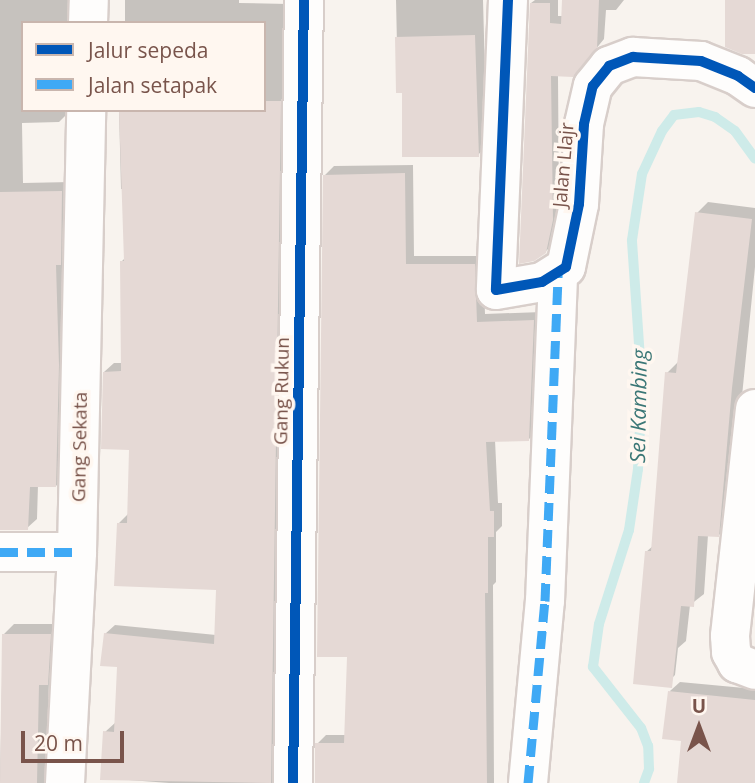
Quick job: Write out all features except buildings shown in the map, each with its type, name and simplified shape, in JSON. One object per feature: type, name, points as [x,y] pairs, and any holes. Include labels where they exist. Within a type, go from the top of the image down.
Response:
[{"type":"street","points":[[88,21],[89,0]]},
{"type":"street","name":"Gang Rukun","points":[[293,783],[304,0]]},
{"type":"street","points":[[508,0],[496,290],[542,282],[558,274],[545,601],[528,783]]},
{"type":"street","name":"Jalan Llajr","points":[[558,274],[569,260],[579,204],[584,124],[593,86],[609,66],[633,57],[701,61],[738,76],[755,88]]},
{"type":"street","name":"Gang Sekata","points":[[65,783],[78,552],[86,112]]},
{"type":"street","points":[[755,408],[730,636],[731,652],[737,663],[755,670]]},
{"type":"street","points":[[0,552],[78,552]]},
{"type":"waterway","name":"Sei Kambing","points":[[644,783],[649,769],[648,746],[641,728],[593,667],[599,624],[629,530],[638,469],[642,388],[632,240],[642,174],[662,131],[674,115],[699,112],[715,117],[735,131],[755,159]]},
{"type":"marked path","points":[[528,783],[545,601],[558,274]]},
{"type":"marked path","points":[[0,552],[77,552]]},
{"type":"cycle path","points":[[293,783],[304,0]]},
{"type":"cycle path","points":[[508,0],[496,290],[542,282],[566,267],[579,204],[584,124],[593,86],[609,66],[633,57],[701,61],[738,76],[755,88]]}]
